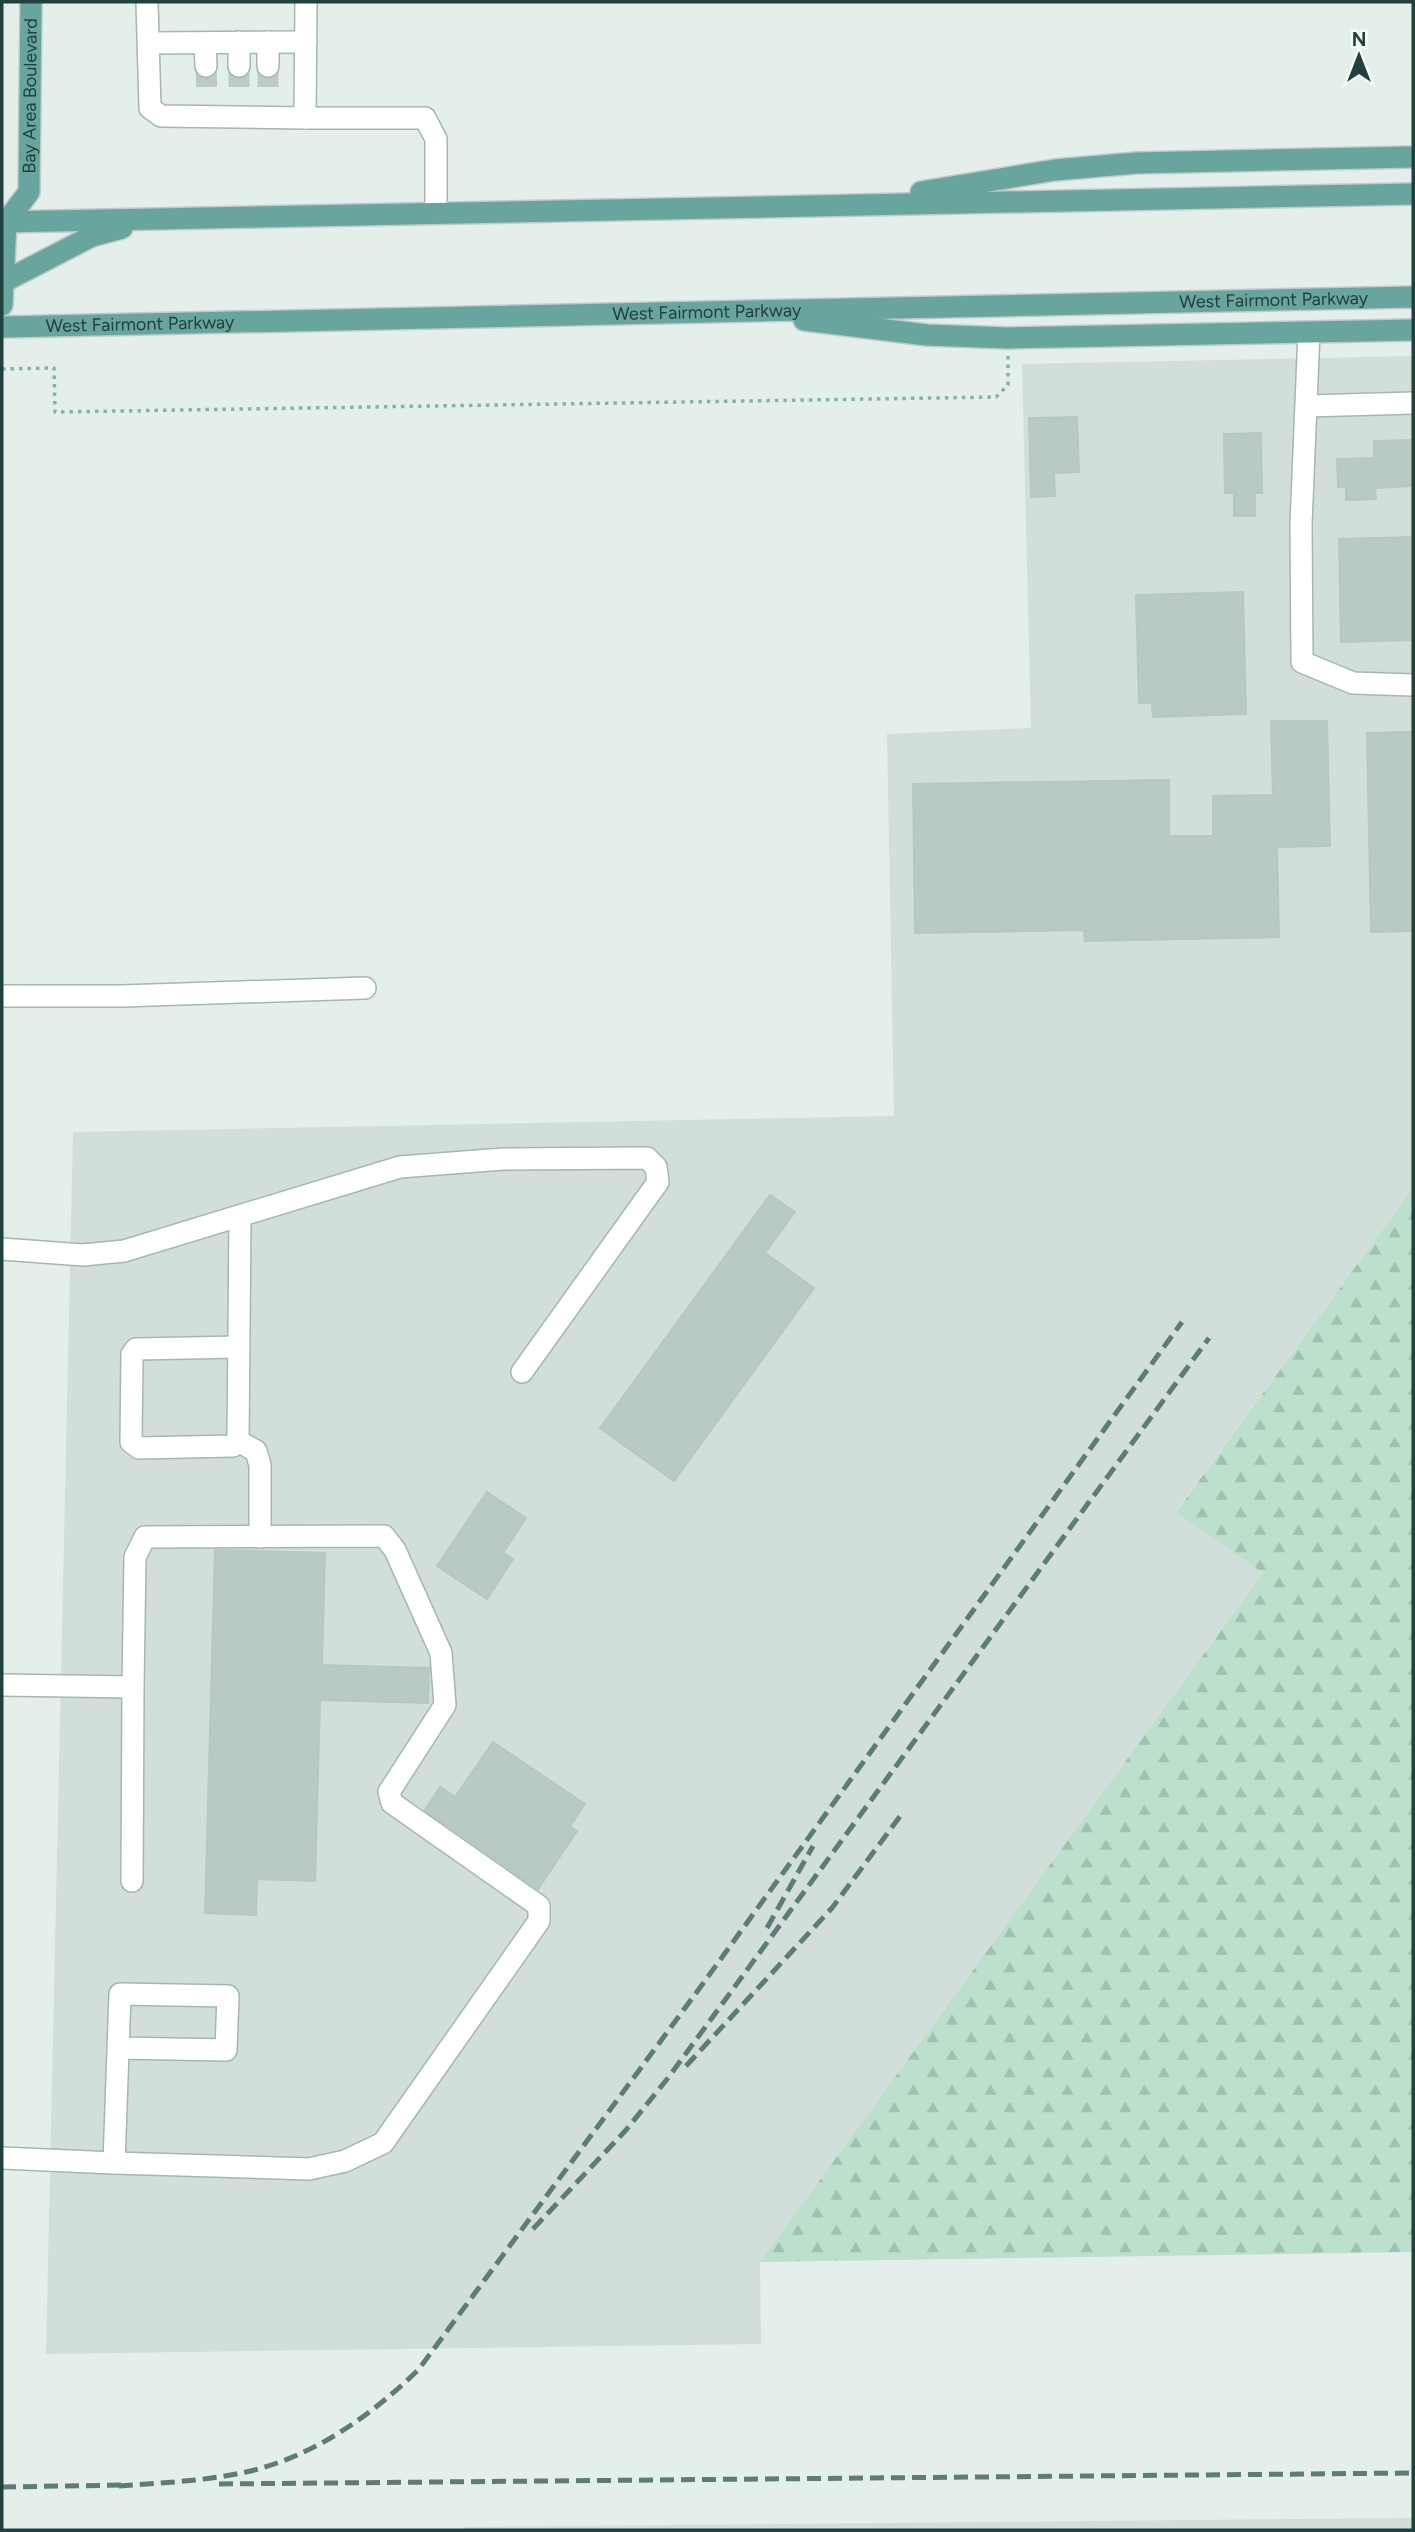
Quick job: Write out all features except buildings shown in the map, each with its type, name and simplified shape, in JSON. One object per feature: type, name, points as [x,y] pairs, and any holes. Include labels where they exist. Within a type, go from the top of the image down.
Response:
[{"type":"main road","name":"Bay Area Boulevard","points":[[3,220],[29,192],[31,2]]},
{"type":"main road","points":[[851,204],[1055,170],[1136,163],[1413,157]]},
{"type":"main road","points":[[2,305],[3,220],[1413,194]]},
{"type":"main road","points":[[3,276],[92,236],[154,219]]},
{"type":"main road","name":"West Fairmont Parkway","points":[[2,327],[1413,298]]},
{"type":"main road","points":[[722,311],[927,335],[1008,338],[1413,330]]},
{"type":"lane","points":[[147,2],[150,108],[161,116],[206,106],[268,107],[305,117],[425,118],[436,139],[436,213]]},
{"type":"lane","points":[[305,117],[306,2]]},
{"type":"lane","points":[[239,42],[239,66]]},
{"type":"lane","points":[[268,42],[268,66]]},
{"type":"lane","points":[[149,43],[306,42]]},
{"type":"lane","points":[[205,43],[206,66]]},
{"type":"lane","points":[[1309,332],[1301,524],[1302,662],[1353,683],[1413,685]]},
{"type":"lane","points":[[1307,406],[1413,403]]},
{"type":"lane","points":[[2,996],[122,996],[365,988]]},
{"type":"lane","points":[[2,1249],[83,1255],[124,1251],[400,1167],[503,1160],[647,1158],[656,1167],[658,1182],[522,1372]]},
{"type":"lane","points":[[239,1348],[136,1349],[132,1354],[131,1442],[139,1448],[233,1446],[238,1441],[239,1348],[240,1216]]},
{"type":"lane","points":[[238,1441],[256,1451],[260,1465],[260,1537]]},
{"type":"lane","points":[[2,2158],[309,2169],[345,2161],[383,2143],[539,1921],[539,1906],[392,1802],[389,1792],[445,1705],[441,1653],[395,1550],[384,1536],[145,1537],[135,1557],[132,1881]]},
{"type":"lane","points":[[2,1685],[133,1687]]},
{"type":"lane","points":[[114,2163],[118,2048],[120,1994],[228,1996],[226,2050],[118,2048]]},
{"type":"path","points":[[2,369],[54,369],[55,412],[996,397],[1007,385],[1008,338]]},
{"type":"shaded area","points":[[1413,356],[1413,1188],[1176,1511],[1263,1573],[760,2262],[761,2344],[46,2354],[73,1132],[894,1116],[887,734],[1031,728],[1022,364]]},
{"type":"shaded area","points":[[1413,2518],[1413,2530],[462,2530],[465,2527]]},
{"type":"green space","points":[[1413,1188],[1413,2252],[760,2262],[1263,1573],[1176,1512]]},
{"type":"tunnel","points":[[206,66],[207,97]]},
{"type":"tunnel","points":[[239,66],[239,97]]},
{"type":"tunnel","points":[[268,66],[268,97]]},
{"type":"railway","points":[[119,2486],[230,2475],[295,2456],[361,2418],[419,2369],[699,1989],[1182,1322]]},
{"type":"railway","points":[[533,2229],[626,2130],[668,2078],[1209,1338]]},
{"type":"railway","points":[[686,2066],[832,1908],[904,1811]]},
{"type":"railway","points":[[767,1928],[813,1846]]},
{"type":"railway","points":[[219,2484],[1413,2473]]},
{"type":"railway","points":[[2,2487],[128,2485]]}]
